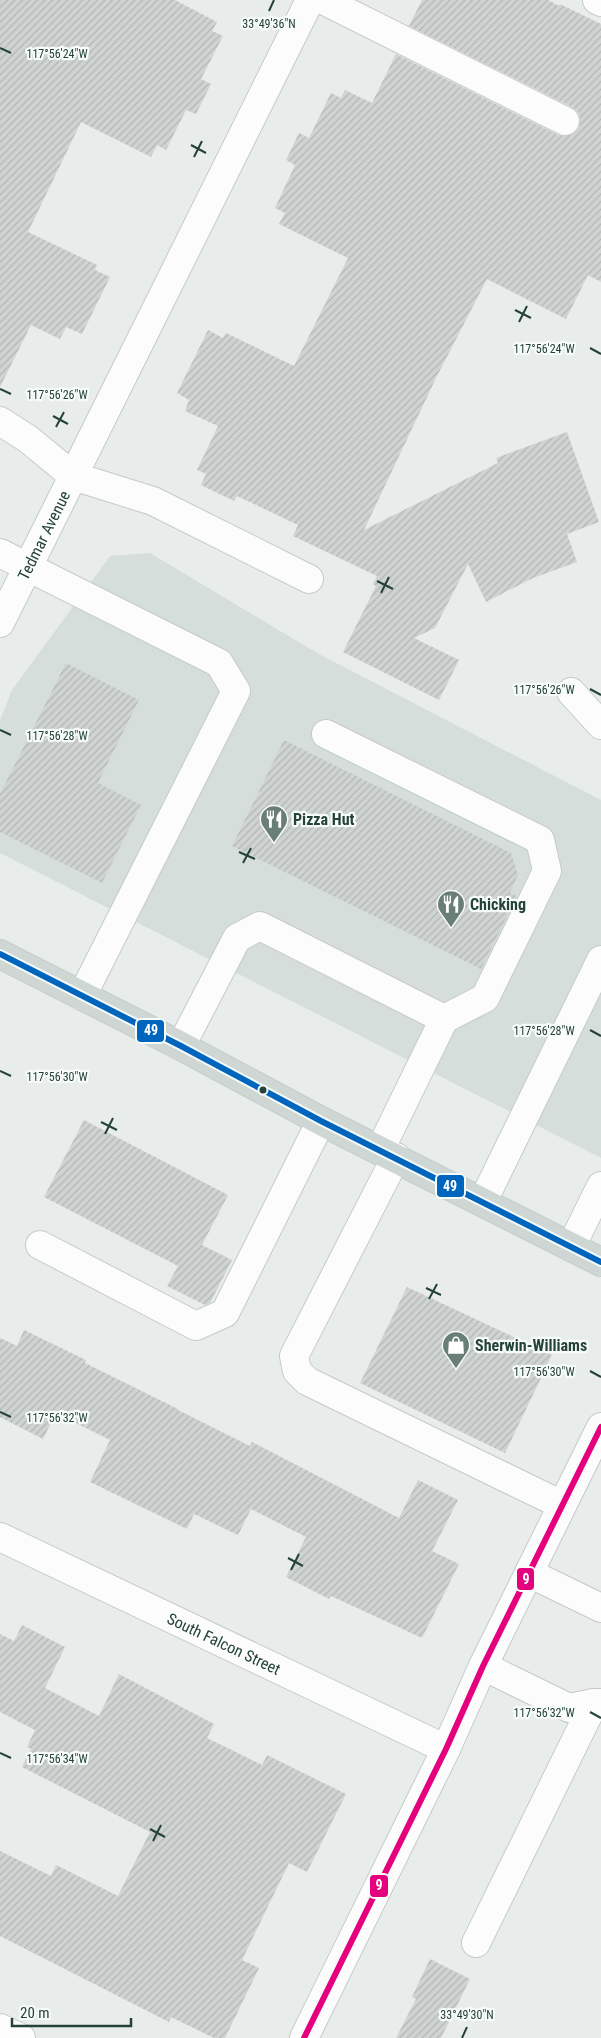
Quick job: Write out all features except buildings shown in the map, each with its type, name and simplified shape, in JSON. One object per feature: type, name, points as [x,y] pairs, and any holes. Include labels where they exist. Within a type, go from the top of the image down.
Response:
[{"type":"main road","points":[[0,954],[182,1046],[321,1121],[601,1262]]},
{"type":"street","name":"Tedmar Avenue","points":[[0,623],[310,0]]},
{"type":"street","points":[[323,0],[565,121]]},
{"type":"street","points":[[0,421],[28,439],[73,476],[153,501],[309,579]]},
{"type":"street","points":[[0,553],[219,663],[236,691],[82,996]]},
{"type":"street","points":[[571,692],[601,725]]},
{"type":"street","points":[[326,734],[540,840],[547,871],[485,998],[444,1019],[388,1154],[294,1356],[297,1371],[307,1381],[562,1505]]},
{"type":"street","points":[[182,1046],[237,938],[260,926],[444,1019]]},
{"type":"street","points":[[482,1201],[601,960]]},
{"type":"street","points":[[40,1245],[196,1326],[225,1313],[321,1121]]},
{"type":"street","points":[[571,1247],[601,1186]]},
{"type":"street","points":[[304,2038],[446,1749],[483,1666],[601,1427]]},
{"type":"street","name":"South Falcon Street","points":[[0,1537],[446,1749]]},
{"type":"street","points":[[530,1573],[601,1608]]},
{"type":"street","points":[[483,1666],[569,1708],[598,1703]]},
{"type":"street","points":[[476,1943],[598,1703]]},
{"type":"street","points":[[0,2028],[20,2038]]},
{"type":"shaded area","points":[[150,553],[317,653],[601,800],[601,1158],[0,853],[0,720],[12,690],[110,556]]},
{"type":"transit line","name":"49","points":[[0,954],[181,1046],[321,1121],[601,1262]]},
{"type":"transit line","name":"9","points":[[304,2038],[446,1749],[483,1666],[601,1427]]},
{"type":"place","name":"Pizza Hut","points":[[274,843]]},
{"type":"place","name":"Chicking","points":[[451,928]]},
{"type":"place","name":"Sherwin-Williams","points":[[456,1369]]}]
